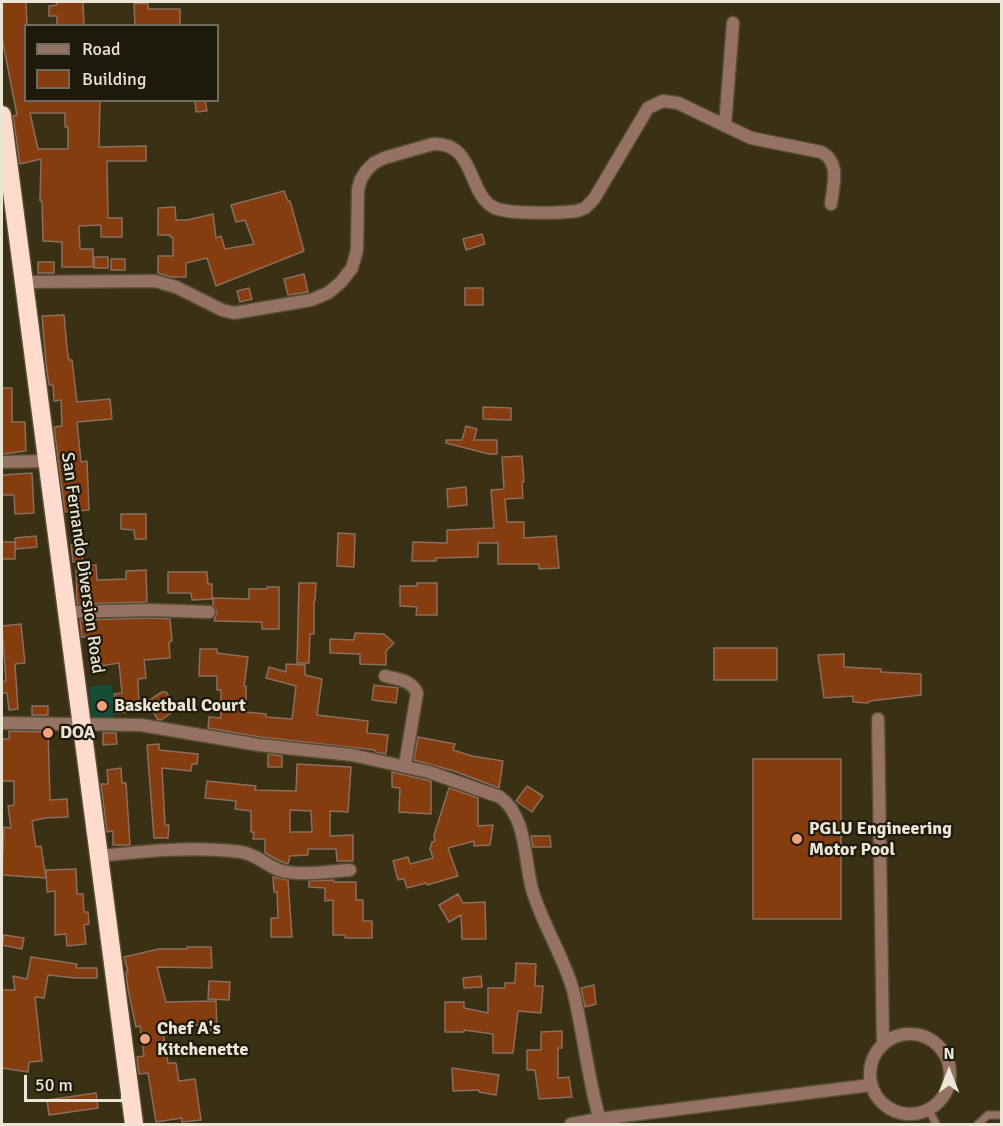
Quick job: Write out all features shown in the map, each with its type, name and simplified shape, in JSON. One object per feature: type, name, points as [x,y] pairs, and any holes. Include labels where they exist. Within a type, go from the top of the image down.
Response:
[{"type":"highway","name":"San Fernando Diversion Road","points":[[2,115],[134,1125]]},
{"type":"street","points":[[725,126],[733,23]]},
{"type":"street","points":[[25,282],[154,281],[176,287],[222,310],[234,313],[311,300],[328,293],[352,268],[357,250],[358,189],[361,179],[374,163],[384,158],[443,143],[457,150],[486,201],[494,208],[511,211],[567,212],[585,208],[594,199],[648,108],[663,101],[678,103],[765,142],[828,155],[834,165],[831,204]]},
{"type":"street","points":[[2,462],[47,461]]},
{"type":"street","points":[[68,612],[150,610],[209,612]]},
{"type":"street","points":[[385,676],[407,682],[414,686],[417,693],[405,765]]},
{"type":"street","points":[[879,719],[883,1044]]},
{"type":"street","points":[[2,723],[150,726],[236,742],[352,755],[405,765],[500,796],[509,803],[518,822],[532,888],[573,990],[600,1122]]},
{"type":"street","points":[[99,856],[155,850],[218,849],[251,854],[273,868],[289,872],[350,870]]},
{"type":"street","points":[[899,1035],[917,1035],[926,1037],[940,1048],[949,1064],[950,1082],[943,1098],[929,1110],[911,1115],[894,1112],[879,1101],[871,1085],[870,1067],[883,1044],[899,1035]]},
{"type":"street","points":[[571,1125],[871,1085]]},
{"type":"lane","points":[[929,1110],[936,1125]]},
{"type":"lane","points":[[978,1125],[988,1115],[1002,1115]]},
{"type":"green space","name":"Basketball Court","points":[[112,684],[116,726],[93,728],[89,686]]},
{"type":"building","points":[[2,2],[26,2],[24,102],[100,102],[99,147],[146,146],[146,161],[107,161],[108,218],[122,218],[122,237],[101,237],[101,225],[79,226],[80,249],[93,249],[93,267],[62,267],[62,242],[43,241],[42,201],[40,201],[41,159],[20,164],[13,116],[17,115],[2,38]],"holes":[[[30,113],[65,113],[65,127],[68,127],[68,149],[38,149]]]},
{"type":"building","points":[[56,2],[83,2],[84,24],[57,24],[57,16],[49,16],[49,6],[57,5]]},
{"type":"building","points":[[148,3],[148,9],[180,9],[180,24],[135,24],[134,4]]},
{"type":"building","points":[[195,102],[205,102],[207,111],[196,112]]},
{"type":"building","points":[[284,191],[290,201],[304,251],[216,286],[207,258],[186,263],[186,277],[171,277],[158,273],[158,256],[173,256],[173,237],[158,235],[158,208],[175,207],[176,220],[213,214],[216,238],[221,236],[225,249],[254,244],[245,220],[236,222],[231,205]]},
{"type":"building","points":[[482,234],[485,244],[466,250],[463,239]]},
{"type":"building","points":[[94,257],[108,257],[108,268],[94,268]]},
{"type":"building","points":[[111,259],[125,259],[125,270],[111,270]]},
{"type":"building","points":[[38,262],[54,262],[54,273],[38,273]]},
{"type":"building","points":[[304,274],[308,292],[288,295],[284,279]]},
{"type":"building","points":[[249,288],[252,299],[240,302],[237,291]]},
{"type":"building","points":[[465,288],[483,288],[483,305],[465,305]]},
{"type":"building","points":[[64,315],[67,348],[69,360],[72,360],[77,402],[110,399],[112,419],[77,422],[81,462],[87,461],[89,510],[65,512],[54,427],[62,426],[61,400],[54,401],[53,385],[49,385],[42,316]]},
{"type":"building","points":[[2,388],[12,388],[12,422],[25,422],[26,451],[2,454]]},
{"type":"building","points":[[483,407],[511,408],[511,420],[483,419]]},
{"type":"building","points":[[466,426],[477,429],[474,440],[497,440],[497,454],[446,443],[446,440],[462,440]]},
{"type":"building","points":[[522,456],[523,498],[505,499],[507,522],[524,522],[524,538],[556,536],[559,568],[539,569],[539,564],[498,564],[498,543],[478,543],[478,557],[412,561],[413,542],[447,543],[447,530],[494,528],[491,490],[504,489],[502,457]]},
{"type":"building","points":[[32,473],[34,513],[15,514],[14,495],[2,495],[2,475]]},
{"type":"building","points":[[466,487],[467,505],[448,507],[447,489]]},
{"type":"building","points":[[121,514],[146,514],[146,539],[135,539],[134,530],[121,529]]},
{"type":"building","points":[[338,533],[355,534],[354,567],[337,566]]},
{"type":"building","points":[[36,536],[37,547],[16,549],[15,538]]},
{"type":"building","points":[[2,542],[15,542],[15,559],[2,559]]},
{"type":"building","points":[[81,543],[83,561],[73,562],[71,545]]},
{"type":"building","points":[[96,565],[97,580],[126,579],[126,571],[146,570],[147,602],[77,604],[76,566]]},
{"type":"building","points":[[168,572],[207,572],[208,584],[212,584],[212,599],[192,600],[191,593],[168,593]]},
{"type":"building","points":[[299,583],[316,583],[314,634],[310,634],[309,663],[297,663]]},
{"type":"building","points":[[417,583],[437,583],[437,615],[416,615],[417,607],[400,606],[400,586],[417,586]]},
{"type":"building","points":[[267,587],[279,587],[279,629],[262,629],[262,622],[214,621],[217,612],[213,605],[213,598],[249,599],[249,589],[267,589]]},
{"type":"building","points":[[170,619],[172,641],[169,642],[170,658],[144,660],[146,678],[138,679],[139,707],[162,692],[166,692],[177,709],[161,720],[158,720],[152,710],[116,713],[114,694],[122,693],[119,663],[94,667],[89,636],[82,637],[80,620]]},
{"type":"building","points":[[21,624],[25,663],[15,664],[18,709],[9,710],[7,693],[2,693],[2,682],[6,681],[2,626]]},
{"type":"building","points":[[355,633],[384,634],[394,643],[386,651],[386,665],[360,664],[360,654],[330,653],[330,639],[354,640]]},
{"type":"building","points":[[714,648],[777,648],[777,680],[714,680]]},
{"type":"building","points":[[200,649],[217,649],[217,653],[248,657],[244,686],[246,686],[246,712],[266,714],[266,717],[292,719],[296,686],[266,678],[269,667],[286,672],[286,664],[305,665],[305,675],[322,679],[317,715],[368,721],[367,733],[388,735],[386,754],[375,752],[375,750],[260,737],[208,728],[209,717],[221,718],[221,690],[217,690],[217,676],[199,676]]},
{"type":"building","points":[[844,654],[844,667],[921,674],[921,695],[868,703],[853,702],[853,696],[824,698],[818,655]]},
{"type":"building","points":[[374,685],[398,688],[396,703],[372,700]]},
{"type":"building","points":[[32,706],[48,706],[48,715],[32,715]]},
{"type":"building","points":[[9,731],[48,732],[50,800],[67,799],[68,817],[32,821],[36,847],[41,846],[46,878],[2,875],[4,827],[11,828],[8,806],[14,805],[14,781],[2,781],[2,739],[9,739]]},
{"type":"building","points":[[103,733],[116,733],[117,744],[103,745]]},
{"type":"building","points":[[418,737],[455,744],[453,750],[472,756],[503,761],[499,788],[454,771],[414,760]]},
{"type":"building","points":[[159,744],[159,750],[198,754],[197,764],[192,764],[191,771],[162,768],[165,825],[169,825],[168,838],[154,838],[147,745]]},
{"type":"building","points":[[268,754],[282,756],[282,767],[268,767]]},
{"type":"building","name":"PGLU Engineering Motor Pool","points":[[753,759],[841,759],[841,919],[753,919]]},
{"type":"building","points":[[297,764],[351,767],[348,812],[330,811],[330,836],[353,835],[353,861],[337,861],[336,849],[308,849],[308,855],[290,856],[288,864],[280,861],[265,853],[265,839],[253,839],[251,811],[235,809],[236,801],[205,798],[207,781],[256,786],[255,790],[296,791]],"holes":[[[290,810],[311,811],[312,832],[290,832]]]},
{"type":"building","points":[[121,768],[122,783],[126,783],[130,845],[113,845],[113,831],[107,832],[101,784],[108,784],[107,770]]},
{"type":"building","points":[[392,772],[431,781],[431,814],[399,812],[400,788],[392,787]]},
{"type":"building","points":[[527,786],[543,796],[532,812],[516,801]]},
{"type":"building","points":[[449,788],[478,798],[478,826],[493,825],[490,845],[474,846],[474,841],[448,848],[458,876],[407,888],[404,879],[398,880],[393,861],[408,857],[410,864],[433,858],[430,849],[432,842],[435,841],[434,835]]},
{"type":"building","points":[[531,836],[550,836],[551,847],[533,847]]},
{"type":"building","points":[[76,869],[77,894],[83,894],[84,912],[88,912],[89,924],[84,925],[86,944],[67,946],[66,934],[55,935],[55,891],[47,892],[46,870]]},
{"type":"building","points":[[273,877],[288,880],[292,937],[271,937],[271,918],[278,918],[277,892],[274,892]]},
{"type":"building","points":[[334,880],[334,882],[356,882],[356,900],[363,900],[363,921],[372,921],[372,938],[345,938],[345,935],[333,935],[333,900],[325,901],[325,888],[309,887],[309,881]]},
{"type":"building","points":[[458,894],[463,903],[485,902],[486,939],[462,939],[461,915],[449,922],[439,905]]},
{"type":"building","points":[[4,935],[24,938],[22,949],[2,945]]},
{"type":"building","points":[[187,947],[211,947],[212,968],[157,967],[166,1002],[216,1001],[217,1030],[203,1031],[203,1025],[162,1025],[168,1063],[176,1063],[179,1081],[195,1079],[201,1120],[182,1122],[182,1118],[156,1122],[148,1073],[139,1074],[137,1057],[144,1056],[140,1026],[136,1027],[128,989],[126,972],[128,972],[124,957],[159,949],[187,949]]},
{"type":"building","points":[[31,957],[77,964],[76,968],[97,968],[97,978],[48,975],[44,998],[35,997],[42,1061],[29,1062],[28,1072],[2,1068],[2,990],[15,990],[13,976],[27,979]]},
{"type":"building","points":[[516,963],[536,964],[535,986],[543,986],[541,1013],[518,1011],[513,1053],[493,1053],[493,1034],[464,1030],[464,1032],[445,1032],[445,1002],[464,1002],[464,1008],[488,1013],[488,988],[505,988],[505,983],[515,983]]},
{"type":"building","points":[[481,976],[482,987],[464,988],[463,978]]},
{"type":"building","points":[[209,981],[230,982],[229,1000],[208,999]]},
{"type":"building","points":[[594,985],[596,1004],[585,1007],[581,988]]},
{"type":"building","points":[[562,1031],[562,1048],[558,1048],[558,1078],[569,1077],[572,1097],[539,1099],[535,1070],[527,1070],[527,1050],[541,1050],[541,1032]]},
{"type":"building","points":[[452,1068],[499,1075],[496,1095],[479,1092],[479,1090],[453,1091]]},
{"type":"building","points":[[96,1093],[98,1108],[49,1115],[47,1100]]},
{"type":"place","name":"Basketball Court","points":[[102,706]]},
{"type":"place","name":"DOA","points":[[48,733]]},
{"type":"place","name":"PGLU Engineering Motor Pool","points":[[797,839]]},
{"type":"place","name":"Chef A's Kitchenette","points":[[145,1039]]}]
